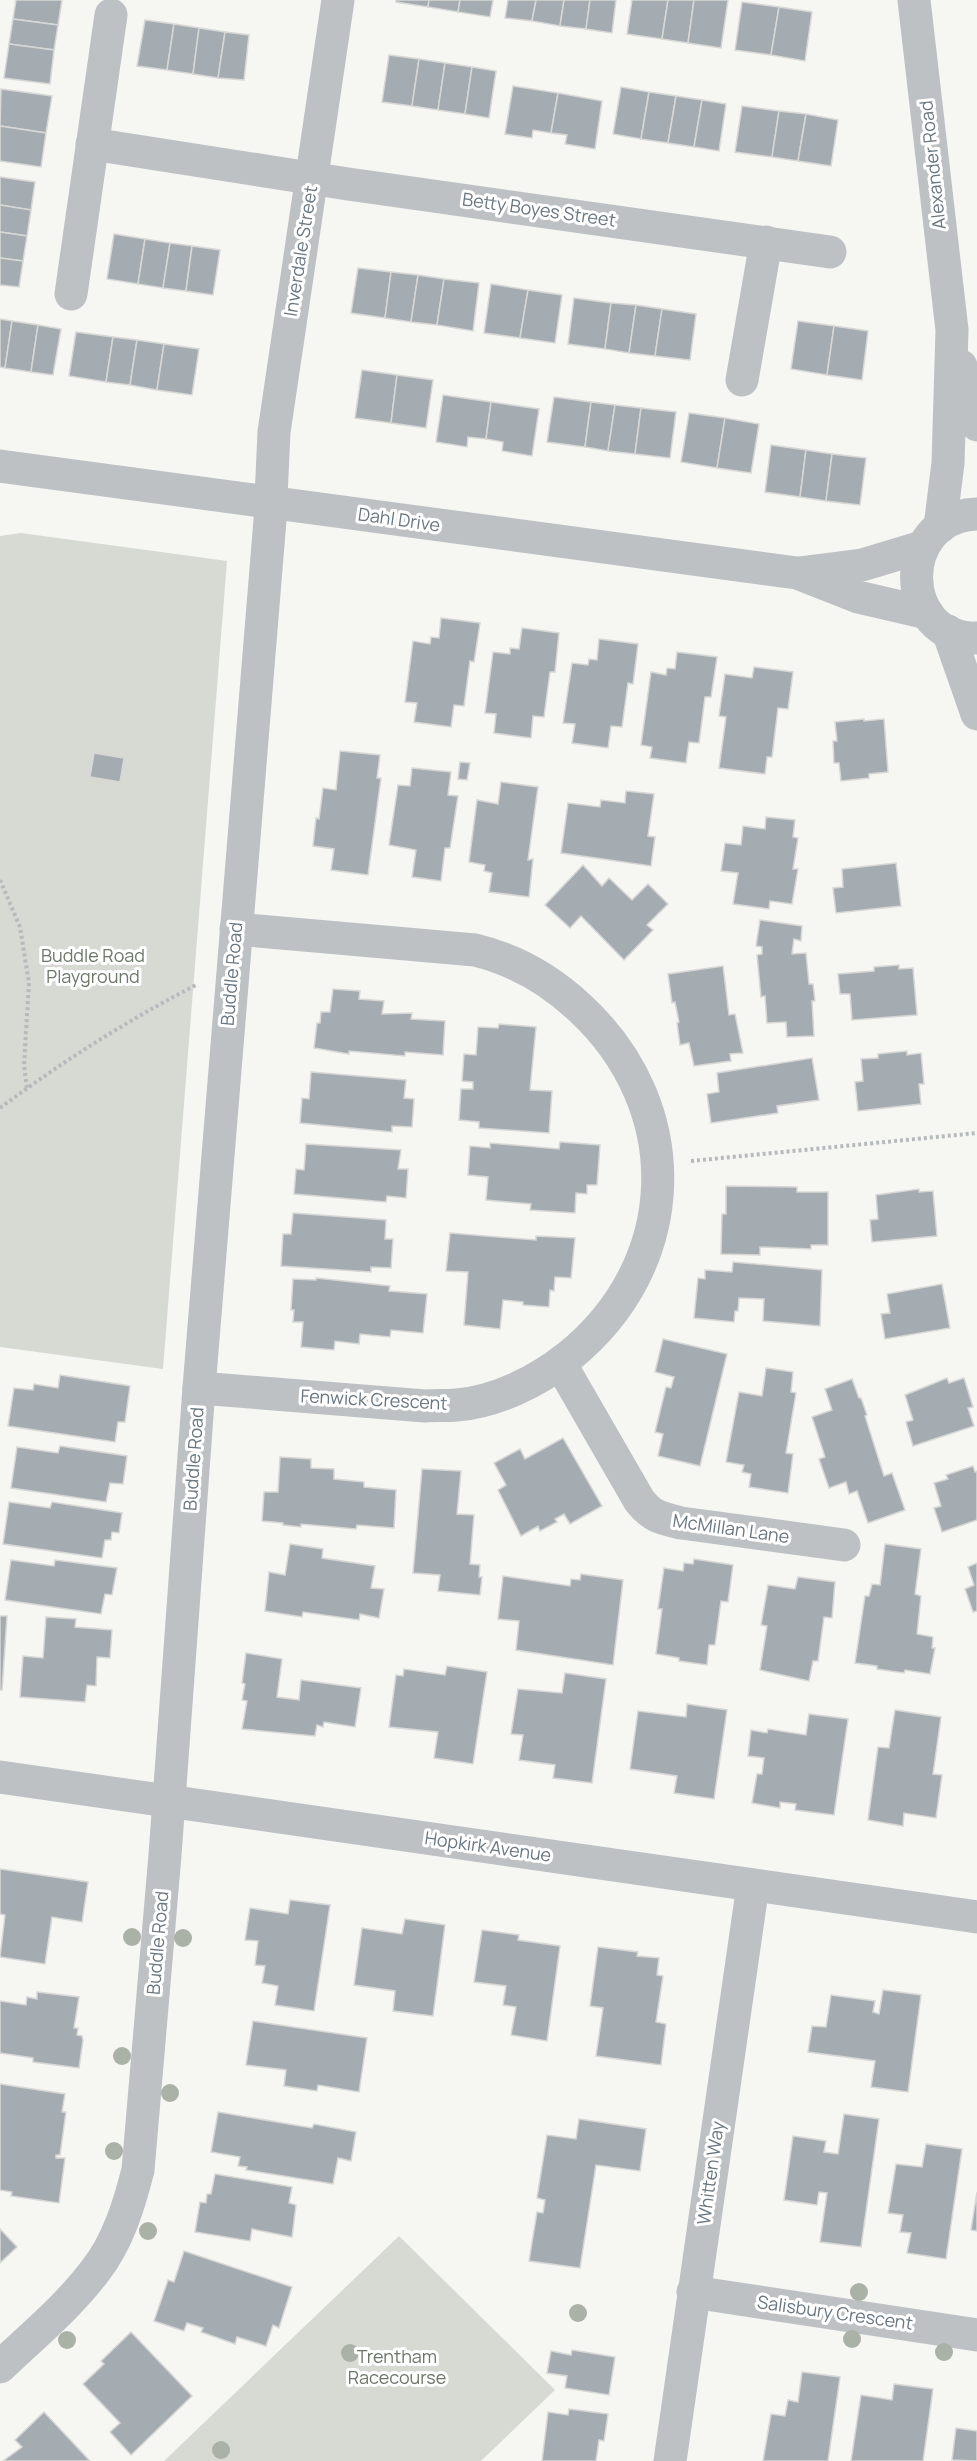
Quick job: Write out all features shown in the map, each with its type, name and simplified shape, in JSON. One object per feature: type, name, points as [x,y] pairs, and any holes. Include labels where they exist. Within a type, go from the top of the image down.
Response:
[{"type":"street","name":"Inverdale Street","points":[[271,503],[274,432],[338,0]]},
{"type":"street","name":"Alexander Road","points":[[914,0],[951,330],[948,463],[931,537],[916,563],[915,581],[919,598],[950,627],[977,714]]},
{"type":"street","points":[[71,294],[111,15]]},
{"type":"street","name":"Betty Boyes Street","points":[[92,144],[312,178],[831,252]]},
{"type":"street","points":[[742,380],[766,242]]},
{"type":"street","name":"Alexander Road","points":[[951,330],[977,425]]},
{"type":"street","name":"Dahl Drive","points":[[0,466],[797,573],[858,597],[950,627]]},
{"type":"street","name":"Buddle Road","points":[[0,2367],[72,2298],[96,2270],[114,2241],[129,2206],[138,2169],[271,503]]},
{"type":"street","points":[[931,537],[948,520],[966,514],[977,514]]},
{"type":"street","name":"Dahl Drive","points":[[797,573],[862,565],[931,537]]},
{"type":"street","name":"Fenwick Crescent","points":[[199,1388],[425,1406],[458,1405],[486,1399],[513,1389],[538,1378],[560,1363],[601,1327],[619,1305],[636,1275],[648,1245],[655,1217],[658,1188],[650,1117],[629,1068],[593,1020],[546,980],[521,965],[499,956],[452,947],[236,929]]},
{"type":"street","name":"McMillan Lane","points":[[560,1363],[639,1500],[649,1512],[662,1519],[681,1523],[844,1545]]},
{"type":"street","name":"Hopkirk Avenue","points":[[0,1777],[977,1917]]},
{"type":"street","name":"Whitten Way","points":[[670,2461],[753,1885]]},
{"type":"street","name":"Salisbury Crescent","points":[[693,2292],[977,2335]]},
{"type":"path","points":[[0,880],[20,927],[29,984],[24,1065],[27,1089]]},
{"type":"path","points":[[0,1108],[91,1045],[198,984]]},
{"type":"path","points":[[657,1164],[977,1133]]},
{"type":"green space","name":"Buddle Road Playground","points":[[21,533],[227,561],[163,1369],[0,1347],[0,536]]},
{"type":"green space","name":"Trentham Racecourse","points":[[399,2236],[555,2390],[481,2461],[164,2461]]},
{"type":"building","points":[[16,0],[62,0],[58,25],[13,19]]},
{"type":"building","points":[[396,0],[429,0],[428,7],[396,2]]},
{"type":"building","points":[[429,0],[460,0],[458,12],[428,7]]},
{"type":"building","points":[[460,0],[493,0],[490,17],[458,12]]},
{"type":"building","points":[[508,0],[536,0],[532,21],[505,18]]},
{"type":"building","points":[[536,0],[564,0],[560,26],[532,21]]},
{"type":"building","points":[[564,0],[590,0],[586,29],[560,26]]},
{"type":"building","points":[[590,0],[616,0],[612,33],[586,29]]},
{"type":"building","points":[[632,0],[668,0],[662,39],[627,34]]},
{"type":"building","points":[[668,0],[694,0],[688,43],[662,39]]},
{"type":"building","points":[[694,0],[728,0],[721,48],[688,43]]},
{"type":"building","points":[[742,2],[779,7],[771,55],[735,50]]},
{"type":"building","points":[[779,7],[812,12],[805,61],[771,55]]},
{"type":"building","points":[[13,19],[58,25],[54,50],[9,44]]},
{"type":"building","points":[[145,20],[174,24],[167,70],[137,66]]},
{"type":"building","points":[[174,24],[199,28],[193,74],[167,70]]},
{"type":"building","points":[[199,28],[225,32],[218,78],[193,74]]},
{"type":"building","points":[[225,32],[249,35],[244,80],[218,78]]},
{"type":"building","points":[[9,44],[54,50],[50,84],[4,78]]},
{"type":"building","points":[[389,55],[419,59],[412,106],[382,102]]},
{"type":"building","points":[[419,59],[445,63],[438,110],[412,106]]},
{"type":"building","points":[[445,63],[472,67],[465,114],[438,110]]},
{"type":"building","points":[[472,67],[496,71],[489,118],[465,114]]},
{"type":"building","points":[[513,86],[558,93],[551,133],[533,130],[532,138],[505,134]]},
{"type":"building","points":[[621,87],[649,92],[641,139],[613,134]]},
{"type":"building","points":[[1,89],[52,96],[46,133],[0,126]]},
{"type":"building","points":[[649,92],[676,96],[668,143],[641,139]]},
{"type":"building","points":[[558,93],[602,101],[595,149],[565,144],[567,135],[551,133]]},
{"type":"building","points":[[676,96],[702,100],[694,147],[668,143]]},
{"type":"building","points":[[702,100],[726,104],[719,151],[694,147]]},
{"type":"building","points":[[742,106],[779,111],[772,157],[735,152]]},
{"type":"building","points":[[779,111],[806,114],[798,161],[772,157]]},
{"type":"building","points":[[806,114],[838,120],[831,166],[798,161]]},
{"type":"building","points":[[0,126],[46,133],[41,167],[0,161]]},
{"type":"building","points":[[0,177],[35,182],[31,210],[0,205]]},
{"type":"building","points":[[0,205],[31,210],[27,236],[0,232]]},
{"type":"building","points":[[0,232],[27,236],[23,261],[0,258]]},
{"type":"building","points":[[114,234],[145,239],[138,284],[107,279]]},
{"type":"building","points":[[145,239],[170,243],[163,288],[138,284]]},
{"type":"building","points":[[170,243],[192,246],[186,291],[163,288]]},
{"type":"building","points":[[192,246],[220,250],[213,295],[186,291]]},
{"type":"building","points":[[0,258],[23,261],[19,287],[0,285]]},
{"type":"building","points":[[358,268],[391,272],[385,318],[351,313]]},
{"type":"building","points":[[391,272],[418,275],[411,322],[385,318]]},
{"type":"building","points":[[418,275],[444,279],[437,325],[411,322]]},
{"type":"building","points":[[444,279],[479,283],[473,331],[437,325]]},
{"type":"building","points":[[491,284],[528,290],[520,338],[484,333]]},
{"type":"building","points":[[528,290],[562,295],[555,343],[520,338]]},
{"type":"building","points":[[574,298],[611,303],[605,349],[568,344]]},
{"type":"building","points":[[611,303],[636,305],[629,353],[605,349]]},
{"type":"building","points":[[636,305],[662,309],[655,356],[629,353]]},
{"type":"building","points":[[662,309],[696,314],[690,360],[655,356]]},
{"type":"building","points":[[0,319],[12,321],[5,368],[0,367]]},
{"type":"building","points":[[12,321],[38,325],[31,372],[5,368]]},
{"type":"building","points":[[798,321],[834,326],[827,375],[791,369]]},
{"type":"building","points":[[38,325],[61,329],[53,375],[31,372]]},
{"type":"building","points":[[834,326],[868,331],[862,380],[827,375]]},
{"type":"building","points":[[76,332],[113,337],[106,382],[69,376]]},
{"type":"building","points":[[113,337],[137,340],[130,385],[106,382]]},
{"type":"building","points":[[137,340],[164,344],[157,390],[130,385]]},
{"type":"building","points":[[164,344],[199,349],[192,395],[157,390]]},
{"type":"building","points":[[362,370],[397,375],[391,423],[355,418]]},
{"type":"building","points":[[397,375],[433,380],[426,428],[391,423]]},
{"type":"building","points":[[443,395],[491,402],[486,439],[468,437],[467,447],[436,442]]},
{"type":"building","points":[[554,397],[591,402],[585,447],[547,442]]},
{"type":"building","points":[[491,402],[539,409],[532,456],[502,451],[503,442],[486,439]]},
{"type":"building","points":[[591,402],[615,405],[608,451],[585,447]]},
{"type":"building","points":[[615,405],[641,408],[635,454],[608,451]]},
{"type":"building","points":[[641,408],[676,412],[670,458],[635,454]]},
{"type":"building","points":[[689,413],[725,418],[717,468],[681,462]]},
{"type":"building","points":[[725,418],[759,424],[751,473],[717,468]]},
{"type":"building","points":[[771,445],[806,450],[800,497],[765,492]]},
{"type":"building","points":[[806,450],[832,454],[826,501],[800,497]]},
{"type":"building","points":[[832,454],[866,458],[860,505],[826,501]]},
{"type":"building","points":[[441,618],[480,623],[474,662],[470,661],[464,706],[454,705],[451,727],[414,722],[417,703],[405,702],[413,641],[430,644],[431,637],[439,638]]},
{"type":"building","points":[[522,628],[559,633],[555,672],[550,672],[544,717],[533,716],[531,738],[494,733],[496,714],[485,713],[493,652],[510,654],[510,648],[519,649]]},
{"type":"building","points":[[599,639],[638,644],[633,684],[628,683],[622,727],[611,726],[608,748],[572,743],[575,724],[563,723],[572,663],[588,665],[589,659],[597,660]]},
{"type":"building","points":[[677,652],[717,657],[711,697],[705,697],[699,743],[689,742],[686,763],[650,758],[652,747],[641,745],[651,672],[666,675],[667,668],[675,669]]},
{"type":"building","points":[[754,667],[793,672],[788,709],[778,708],[772,757],[767,757],[765,774],[719,768],[726,717],[719,716],[725,674],[752,678]]},
{"type":"building","points":[[864,719],[864,721],[884,719],[888,772],[869,774],[869,778],[841,781],[839,763],[834,763],[833,741],[837,741],[835,722]]},
{"type":"building","points":[[340,751],[380,755],[377,778],[381,778],[368,875],[331,870],[334,849],[313,846],[316,818],[319,819],[323,788],[336,790]]},
{"type":"building","points":[[94,753],[124,758],[120,782],[90,777]]},
{"type":"building","points":[[460,762],[470,763],[467,780],[458,779]]},
{"type":"building","points":[[412,768],[451,772],[448,795],[458,796],[450,848],[445,848],[441,881],[412,877],[416,850],[389,845],[398,785],[410,786]]},
{"type":"building","points":[[501,782],[538,787],[528,860],[533,859],[529,897],[489,892],[492,873],[484,871],[485,865],[469,862],[477,800],[498,804]]},
{"type":"building","points":[[626,791],[654,794],[648,836],[655,837],[651,866],[561,853],[568,803],[600,807],[601,800],[625,803]]},
{"type":"building","points":[[766,817],[795,820],[793,837],[798,838],[793,869],[798,869],[792,904],[770,901],[769,909],[733,904],[738,873],[721,871],[725,843],[741,845],[743,826],[765,829]]},
{"type":"building","points":[[896,863],[901,906],[836,913],[833,888],[843,887],[842,869]]},
{"type":"building","points":[[583,865],[602,886],[609,878],[632,900],[648,884],[668,904],[647,925],[653,930],[624,960],[581,916],[570,928],[545,905]]},
{"type":"building","points":[[760,920],[802,926],[801,941],[794,939],[792,954],[806,953],[809,984],[813,984],[815,1001],[812,1001],[814,1036],[787,1037],[786,1022],[767,1023],[765,996],[761,997],[757,955],[762,954],[762,947],[756,946]]},
{"type":"building","points":[[899,965],[899,969],[913,968],[917,1015],[852,1020],[850,994],[840,994],[838,974],[874,971],[874,967]]},
{"type":"building","points":[[723,966],[729,1015],[735,1014],[743,1053],[730,1054],[731,1061],[694,1066],[689,1043],[680,1045],[677,1023],[679,1022],[675,1002],[672,1003],[668,974]]},
{"type":"building","points":[[333,989],[360,991],[359,999],[384,1001],[382,1014],[412,1013],[411,1019],[445,1021],[443,1055],[405,1052],[405,1056],[349,1051],[349,1054],[314,1048],[317,1023],[320,1023],[321,1012],[330,1012]]},
{"type":"building","points":[[499,1024],[536,1027],[530,1090],[552,1091],[549,1133],[479,1128],[479,1122],[459,1120],[461,1089],[473,1089],[473,1082],[462,1081],[464,1054],[476,1055],[478,1027],[498,1028]]},
{"type":"building","points":[[907,1051],[907,1055],[921,1053],[924,1084],[919,1084],[921,1104],[858,1111],[855,1082],[863,1081],[861,1059],[878,1058],[878,1054]]},
{"type":"building","points":[[812,1058],[819,1100],[777,1106],[778,1113],[711,1123],[707,1094],[719,1092],[717,1073]]},
{"type":"building","points":[[311,1072],[406,1080],[404,1098],[414,1099],[412,1127],[392,1126],[392,1132],[300,1123],[302,1098],[309,1099]]},
{"type":"building","points":[[560,1142],[600,1145],[597,1185],[587,1185],[587,1194],[576,1193],[575,1213],[530,1210],[531,1204],[486,1200],[488,1177],[468,1175],[470,1146],[490,1148],[490,1143],[559,1149]]},
{"type":"building","points":[[306,1144],[401,1150],[398,1169],[408,1169],[406,1198],[387,1196],[386,1202],[294,1194],[296,1169],[304,1170]]},
{"type":"building","points":[[726,1186],[797,1187],[797,1192],[828,1192],[828,1245],[811,1245],[811,1249],[760,1247],[760,1255],[721,1254],[722,1214],[726,1214]]},
{"type":"building","points":[[919,1189],[919,1192],[933,1191],[937,1236],[872,1242],[870,1220],[878,1219],[876,1195]]},
{"type":"building","points":[[293,1213],[386,1220],[385,1239],[393,1239],[391,1268],[371,1267],[371,1272],[281,1266],[283,1234],[291,1234]]},
{"type":"building","points":[[450,1233],[536,1240],[536,1236],[575,1238],[571,1278],[555,1277],[554,1291],[550,1290],[549,1307],[523,1305],[523,1302],[503,1300],[500,1329],[464,1325],[468,1272],[446,1271]]},
{"type":"building","points":[[733,1262],[822,1270],[820,1326],[763,1321],[764,1299],[739,1298],[734,1322],[694,1318],[698,1278],[705,1279],[705,1270],[732,1272]]},
{"type":"building","points":[[316,1278],[390,1286],[389,1291],[427,1294],[423,1333],[391,1330],[390,1337],[360,1334],[359,1344],[335,1341],[334,1350],[301,1347],[303,1322],[293,1322],[294,1310],[291,1310],[293,1279],[316,1280]]},
{"type":"building","points":[[942,1284],[950,1328],[885,1339],[881,1314],[890,1313],[887,1294]]},
{"type":"building","points":[[663,1339],[727,1354],[700,1466],[658,1456],[663,1434],[655,1432],[666,1387],[671,1388],[674,1377],[655,1372]]},
{"type":"building","points":[[766,1368],[793,1372],[791,1392],[796,1393],[786,1453],[793,1454],[788,1493],[749,1487],[751,1474],[742,1472],[744,1465],[726,1462],[739,1392],[762,1396]]},
{"type":"building","points":[[60,1375],[130,1386],[125,1422],[118,1422],[115,1442],[8,1426],[14,1388],[33,1390],[34,1384],[58,1388]]},
{"type":"building","points":[[947,1378],[949,1383],[964,1378],[973,1407],[968,1408],[974,1426],[913,1446],[906,1422],[913,1420],[905,1395]]},
{"type":"building","points":[[852,1379],[867,1415],[865,1416],[884,1476],[892,1473],[905,1510],[868,1523],[857,1491],[849,1494],[846,1482],[829,1488],[819,1459],[825,1457],[812,1417],[832,1410],[825,1389]]},
{"type":"building","points":[[563,1438],[602,1506],[570,1524],[564,1514],[555,1519],[557,1522],[540,1531],[538,1526],[521,1536],[498,1490],[506,1485],[494,1463],[520,1449],[525,1459]]},
{"type":"building","points":[[60,1446],[127,1456],[123,1484],[110,1483],[106,1502],[11,1488],[17,1447],[58,1453]]},
{"type":"building","points":[[280,1457],[311,1459],[311,1468],[334,1469],[334,1479],[364,1482],[364,1487],[396,1490],[394,1528],[357,1525],[356,1529],[301,1524],[301,1527],[262,1521],[264,1492],[278,1492]]},
{"type":"building","points":[[973,1466],[975,1472],[977,1471],[977,1520],[942,1532],[934,1508],[941,1506],[934,1483],[948,1479],[946,1475]]},
{"type":"building","points":[[422,1469],[461,1471],[457,1514],[474,1515],[470,1564],[480,1565],[479,1577],[482,1577],[480,1595],[438,1591],[440,1575],[413,1573]]},
{"type":"building","points":[[9,1502],[50,1508],[52,1502],[122,1513],[119,1533],[112,1532],[111,1540],[105,1540],[102,1558],[3,1544]]},
{"type":"building","points":[[290,1544],[323,1549],[322,1558],[375,1566],[371,1588],[384,1589],[379,1618],[360,1614],[359,1620],[303,1612],[302,1617],[265,1611],[269,1572],[285,1575]]},
{"type":"building","points":[[885,1544],[921,1549],[915,1594],[921,1596],[917,1634],[933,1637],[932,1648],[935,1648],[930,1674],[905,1670],[904,1673],[855,1663],[865,1596],[869,1596],[872,1584],[880,1585]]},
{"type":"building","points":[[694,1559],[733,1565],[728,1602],[721,1601],[715,1645],[709,1645],[707,1665],[679,1661],[679,1658],[656,1654],[662,1609],[658,1609],[664,1568],[683,1571],[684,1563],[693,1564]]},
{"type":"building","points":[[11,1560],[54,1566],[55,1560],[117,1568],[112,1595],[105,1594],[101,1614],[5,1600]]},
{"type":"building","points":[[977,1563],[977,1611],[973,1612],[965,1589],[974,1585],[968,1567]]},
{"type":"building","points":[[581,1574],[623,1580],[613,1665],[516,1650],[519,1621],[498,1619],[503,1576],[570,1586],[571,1579],[580,1580]]},
{"type":"building","points":[[798,1577],[835,1582],[832,1618],[824,1617],[818,1661],[813,1661],[809,1681],[760,1670],[767,1626],[761,1625],[768,1585],[795,1589]]},
{"type":"building","points":[[0,1616],[7,1616],[2,1690],[0,1690]]},
{"type":"building","points":[[46,1617],[76,1619],[75,1627],[112,1630],[110,1658],[97,1657],[96,1686],[87,1685],[85,1702],[20,1697],[23,1656],[43,1658]]},
{"type":"building","points":[[246,1653],[282,1659],[277,1697],[299,1700],[301,1680],[361,1688],[355,1727],[324,1722],[323,1727],[317,1725],[315,1736],[242,1729],[247,1701],[242,1700]]},
{"type":"building","points":[[447,1666],[487,1672],[473,1764],[434,1758],[438,1732],[389,1727],[396,1675],[403,1676],[404,1669],[445,1675]]},
{"type":"building","points":[[565,1673],[606,1679],[592,1783],[553,1778],[555,1765],[519,1760],[523,1735],[511,1734],[518,1689],[562,1693]]},
{"type":"building","points":[[687,1704],[727,1710],[714,1799],[674,1793],[677,1776],[630,1769],[638,1711],[686,1717]]},
{"type":"building","points":[[895,1710],[941,1717],[933,1774],[942,1775],[936,1818],[904,1813],[903,1826],[868,1820],[878,1747],[889,1748]]},
{"type":"building","points":[[809,1714],[848,1719],[834,1815],[795,1810],[796,1804],[780,1802],[780,1808],[752,1803],[757,1774],[762,1774],[764,1758],[748,1756],[751,1730],[767,1733],[768,1729],[806,1735]]},
{"type":"building","points":[[0,1869],[88,1882],[82,1922],[52,1917],[45,1964],[0,1957],[5,1915],[0,1914]]},
{"type":"building","points":[[290,1900],[330,1905],[314,2011],[275,2005],[278,1986],[262,1983],[265,1966],[255,1965],[258,1941],[245,1940],[250,1908],[288,1914]]},
{"type":"building","points":[[405,1919],[445,1925],[433,2016],[393,2011],[395,1991],[354,1985],[362,1928],[402,1934]]},
{"type":"building","points":[[482,1930],[519,1935],[518,1940],[560,1946],[547,2041],[511,2035],[516,2007],[503,2005],[506,1986],[474,1982]]},
{"type":"building","points":[[598,1947],[638,1952],[637,1956],[659,1958],[657,1975],[663,1976],[656,2022],[666,2024],[661,2065],[596,2056],[603,2008],[590,2006]]},
{"type":"building","points":[[883,1990],[921,1995],[908,2092],[871,2087],[875,2061],[808,2052],[812,2026],[826,2027],[831,1995],[875,2001],[873,2012],[879,2014]]},
{"type":"building","points":[[37,1992],[79,1997],[74,2028],[78,2028],[77,2035],[82,2036],[83,2040],[79,2068],[33,2062],[33,2058],[0,2053],[0,2001],[26,2005],[27,1997],[37,1999]]},
{"type":"building","points":[[253,2021],[367,2038],[359,2092],[318,2085],[317,2091],[284,2086],[286,2070],[246,2065]]},
{"type":"building","points":[[0,2084],[65,2094],[62,2112],[66,2112],[60,2155],[56,2155],[56,2158],[65,2158],[59,2203],[11,2196],[12,2192],[0,2190]]},
{"type":"building","points":[[218,2112],[312,2128],[314,2124],[356,2132],[351,2161],[338,2158],[333,2184],[246,2170],[247,2167],[238,2166],[240,2157],[211,2152]]},
{"type":"building","points":[[844,2114],[879,2119],[861,2247],[820,2242],[827,2193],[819,2192],[817,2205],[784,2200],[793,2136],[826,2141],[824,2152],[838,2154]]},
{"type":"building","points":[[579,2119],[646,2129],[640,2171],[596,2165],[580,2268],[529,2261],[537,2212],[543,2213],[545,2200],[537,2198],[547,2135],[576,2139]]},
{"type":"building","points":[[926,2144],[962,2149],[946,2259],[907,2253],[911,2233],[900,2232],[903,2215],[888,2213],[896,2164],[922,2167]]},
{"type":"building","points":[[215,2174],[292,2187],[289,2203],[296,2205],[292,2237],[252,2229],[250,2241],[195,2232],[200,2202],[206,2203],[207,2194],[211,2194]]},
{"type":"building","points":[[977,2192],[977,2231],[971,2230]]},
{"type":"building","points":[[0,2229],[17,2247],[0,2263]]},
{"type":"building","points":[[184,2251],[292,2287],[279,2328],[273,2325],[266,2346],[237,2337],[235,2344],[201,2332],[203,2328],[187,2323],[184,2331],[154,2321],[168,2280],[174,2282]]},
{"type":"building","points":[[131,2332],[192,2396],[131,2455],[110,2432],[120,2423],[83,2384],[104,2364],[101,2361]]},
{"type":"building","points":[[572,2350],[615,2357],[609,2395],[565,2388],[567,2376],[547,2373],[551,2351],[571,2355]]},
{"type":"building","points":[[802,2372],[840,2377],[828,2461],[763,2461],[771,2414],[785,2416],[788,2400],[798,2402]]},
{"type":"building","points":[[894,2384],[933,2389],[923,2461],[851,2461],[861,2395],[892,2400]]},
{"type":"building","points":[[569,2409],[608,2414],[604,2441],[599,2440],[596,2461],[542,2461],[548,2412],[568,2415]]},
{"type":"building","points":[[44,2412],[90,2461],[3,2461],[22,2447],[15,2440]]},
{"type":"building","points":[[956,2428],[977,2431],[977,2461],[952,2460]]}]
